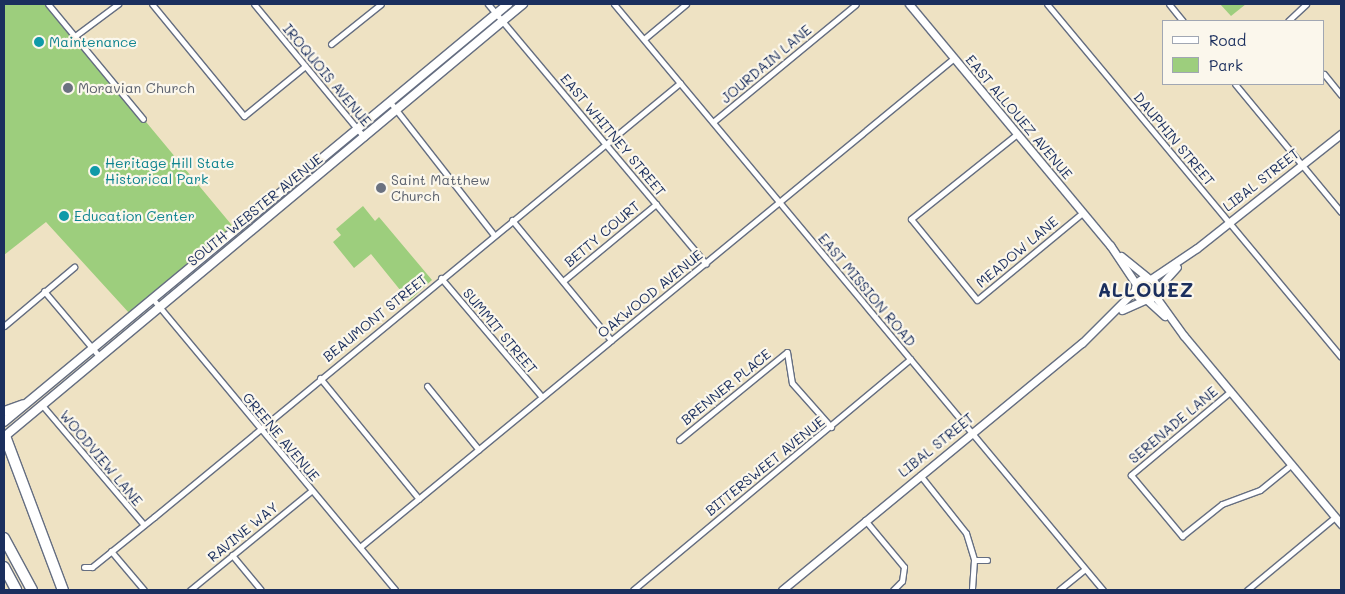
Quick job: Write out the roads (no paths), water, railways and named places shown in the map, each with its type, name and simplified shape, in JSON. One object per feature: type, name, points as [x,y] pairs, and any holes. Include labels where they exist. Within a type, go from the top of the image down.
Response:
[{"type":"highway","points":[[4,436],[63,590]]},
{"type":"highway","points":[[4,538],[32,590]]},
{"type":"highway","points":[[4,567],[16,590]]},
{"type":"main road","name":"SOUTH WEBSTER AVENUE","points":[[4,422],[91,347],[508,4]]},
{"type":"main road","name":"SOUTH WEBSTER AVENUE","points":[[4,436],[523,4]]},
{"type":"main road","points":[[4,410],[24,404]]},
{"type":"street","points":[[48,4],[143,118]]},
{"type":"street","points":[[75,36],[118,4]]},
{"type":"street","points":[[152,4],[244,116],[305,66]]},
{"type":"street","name":"IROQUOIS AVENUE","points":[[254,4],[364,137]]},
{"type":"street","points":[[331,44],[380,4]]},
{"type":"street","name":"EAST WHITNEY STREET","points":[[488,4],[706,264]]},
{"type":"street","name":"EAST MISSION ROAD","points":[[614,4],[1103,590]]},
{"type":"street","points":[[644,39],[686,4]]},
{"type":"street","name":"JOURDAIN LANE","points":[[713,122],[856,4]]},
{"type":"street","name":"EAST ALLOUEZ AVENUE","points":[[909,4],[1082,213],[1110,245],[1149,278],[1157,291]]},
{"type":"street","name":"DAUPHIN STREET","points":[[1047,4],[1341,357]]},
{"type":"street","points":[[1169,4],[1182,20]]},
{"type":"street","points":[[1289,20],[1306,4]]},
{"type":"street","name":"OAKWOOD AVENUE","points":[[360,547],[954,58]]},
{"type":"street","points":[[1325,75],[1341,95]]},
{"type":"street","name":"BEAUMONT STREET","points":[[84,567],[92,567],[144,525],[680,82]]},
{"type":"street","points":[[1236,85],[1341,212]]},
{"type":"street","points":[[390,102],[494,235]]},
{"type":"street","name":"MEADOW LANE","points":[[1017,134],[911,219],[977,300],[1082,213]]},
{"type":"street","name":"LIBAL STREET","points":[[1108,321],[1135,287],[1197,248],[1341,134]]},
{"type":"street","name":"BETTY COURT","points":[[563,282],[656,204]]},
{"type":"street","points":[[512,220],[611,340]]},
{"type":"street","name":"EAST ALLOUEZ AVENUE","points":[[1110,245],[1145,300]]},
{"type":"street","name":"LIBAL STREET","points":[[782,590],[920,474],[1108,321],[1136,301],[1145,300],[1157,291],[1197,248]]},
{"type":"street","points":[[4,326],[74,267]]},
{"type":"street","name":"SUMMIT STREET","points":[[441,278],[542,398]]},
{"type":"street","points":[[1157,291],[1158,300],[1184,336],[1341,524]]},
{"type":"street","points":[[44,292],[99,356]]},
{"type":"street","name":"GREENE AVENUE","points":[[151,298],[396,590]]},
{"type":"street","points":[[1145,300],[1184,336]]},
{"type":"street","name":"BRENNER PLACE","points":[[679,440],[787,352],[792,382],[831,427]]},
{"type":"street","name":"BITTERSWEET AVENUE","points":[[633,590],[831,427],[910,359]]},
{"type":"street","points":[[320,378],[419,499]]},
{"type":"street","points":[[427,386],[479,450]]},
{"type":"street","name":"SERENADE LANE","points":[[1231,391],[1131,475],[1182,536],[1222,504],[1260,490],[1292,464]]},
{"type":"street","name":"WOODVIEW LANE","points":[[42,406],[144,525]]},
{"type":"street","points":[[920,474],[962,526],[974,560],[972,590]]},
{"type":"street","name":"RAVINE WAY","points":[[190,590],[311,491]]},
{"type":"street","points":[[1247,590],[1335,516]]},
{"type":"street","points":[[865,520],[904,567],[902,581],[893,590]]},
{"type":"street","points":[[111,551],[144,590]]},
{"type":"street","points":[[232,555],[261,590]]},
{"type":"street","points":[[974,560],[987,560]]},
{"type":"street","points":[[1059,590],[1085,569]]},
{"type":"place","name":"Maintenance","points":[[39,42]]},
{"type":"place","name":"Moravian Church","points":[[68,88]]},
{"type":"place","name":"Heritage Hill State Historical Park","points":[[95,171]]},
{"type":"place","name":"Saint Matthew Church","points":[[381,188]]},
{"type":"place","name":"Education Center","points":[[64,216]]},
{"type":"district","name":"ALLOUEZ","points":[[1146,290]]}]
